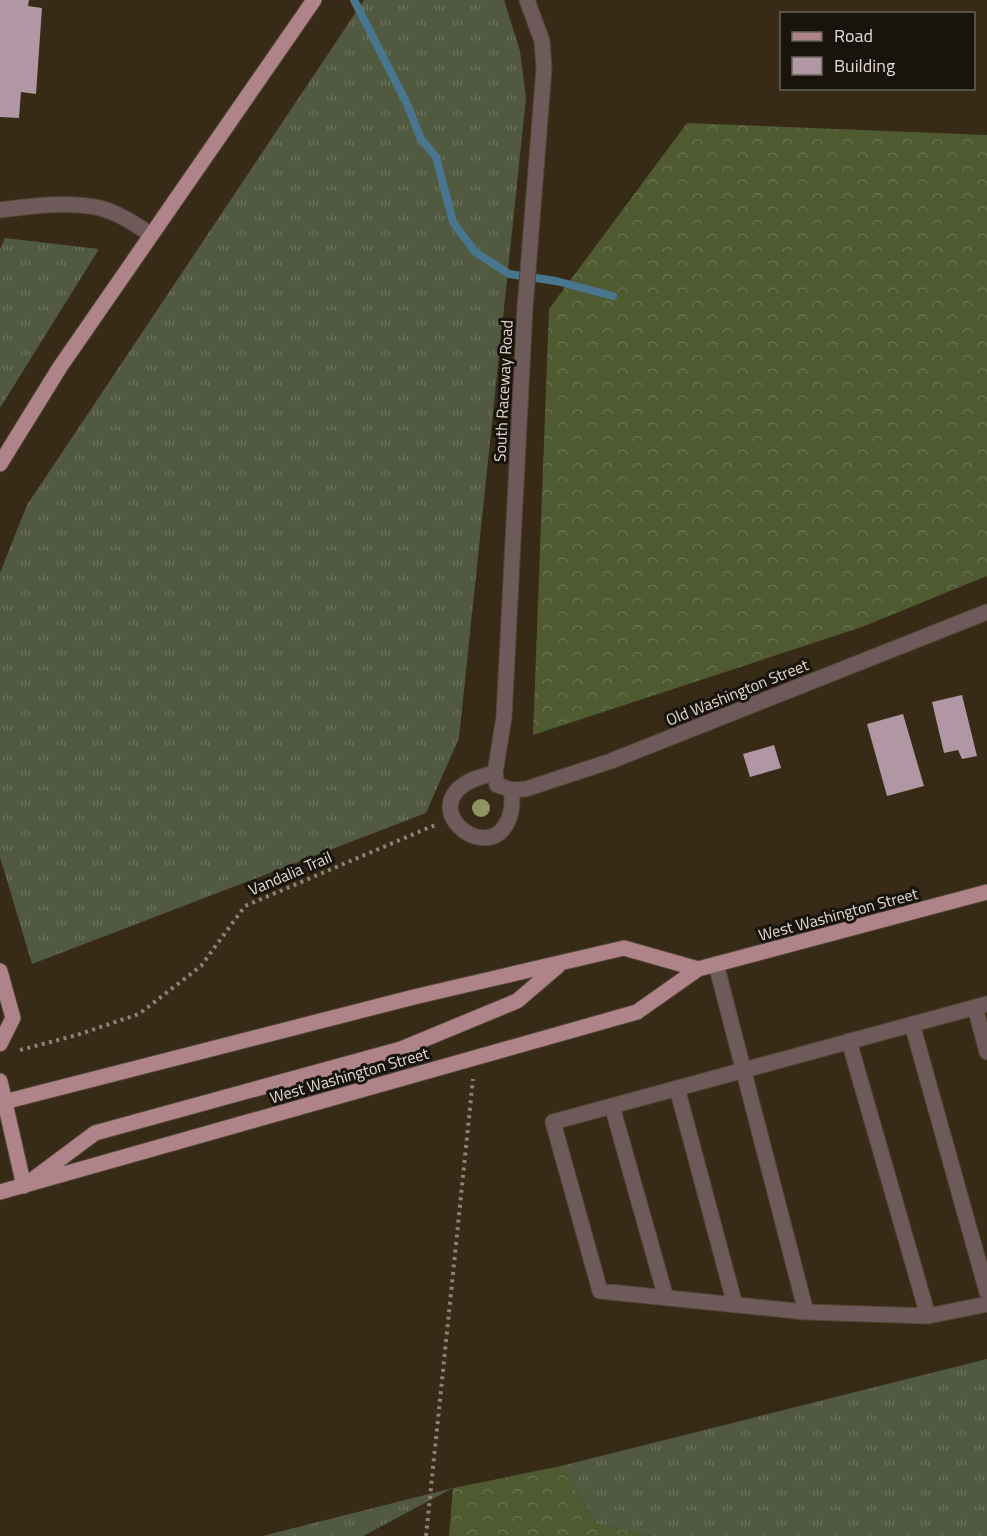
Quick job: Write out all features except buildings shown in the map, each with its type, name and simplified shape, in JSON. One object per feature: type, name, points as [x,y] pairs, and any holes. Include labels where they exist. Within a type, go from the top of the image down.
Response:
[{"type":"main road","points":[[0,464],[60,367],[150,234],[314,0]]},
{"type":"main road","name":"West Washington Street","points":[[0,1192],[637,1012],[698,969],[987,892]]},
{"type":"main road","points":[[2,1103],[414,997],[624,948],[698,969]]},
{"type":"main road","points":[[0,1081],[2,1103],[24,1186],[95,1133],[401,1049],[517,1001],[561,964]]},
{"type":"main road","points":[[0,971],[13,1018],[5,1048]]},
{"type":"street","name":"South Raceway Road","points":[[501,783],[527,290],[544,69],[542,41],[527,0]]},
{"type":"street","points":[[0,210],[33,206],[100,208],[127,219],[150,234]]},
{"type":"street","name":"Old Washington Street","points":[[501,783],[526,789],[610,761],[987,612]]},
{"type":"street","points":[[471,780],[501,783],[512,811],[505,827],[496,835],[480,837],[464,832],[454,823],[453,818],[450,808],[455,794],[471,780]]},
{"type":"street","points":[[716,964],[806,1312]]},
{"type":"street","points":[[987,1052],[981,1006],[553,1122],[600,1291],[806,1312],[928,1316],[987,1304]]},
{"type":"street","points":[[912,1024],[987,1292]]},
{"type":"street","points":[[849,1041],[928,1316]]},
{"type":"street","points":[[677,1088],[735,1305]]},
{"type":"street","points":[[612,1106],[666,1298]]},
{"type":"path","name":"Vandalia Trail","points":[[5,1048],[77,1035],[139,1014],[201,966],[245,906],[453,818]]},
{"type":"path","points":[[426,1536],[476,1058]]},
{"type":"green space","points":[[364,0],[504,0],[520,51],[526,98],[459,738],[426,813],[32,964],[0,857],[0,573],[27,505]]},
{"type":"green space","points":[[687,123],[987,135],[987,576],[862,627],[533,735],[549,309]]},
{"type":"green space","points":[[5,238],[99,249],[0,408],[0,249]]},
{"type":"green space","points":[[987,1359],[987,1536],[650,1536],[597,1524],[561,1466]]},
{"type":"green space","points":[[561,1466],[597,1524],[650,1536],[449,1536],[453,1488]]},
{"type":"green space","points":[[453,1488],[363,1536],[262,1536]]},
{"type":"waterway","points":[[354,0],[407,104],[421,139],[436,157],[453,222],[475,252],[509,274],[556,281],[613,296]]}]
